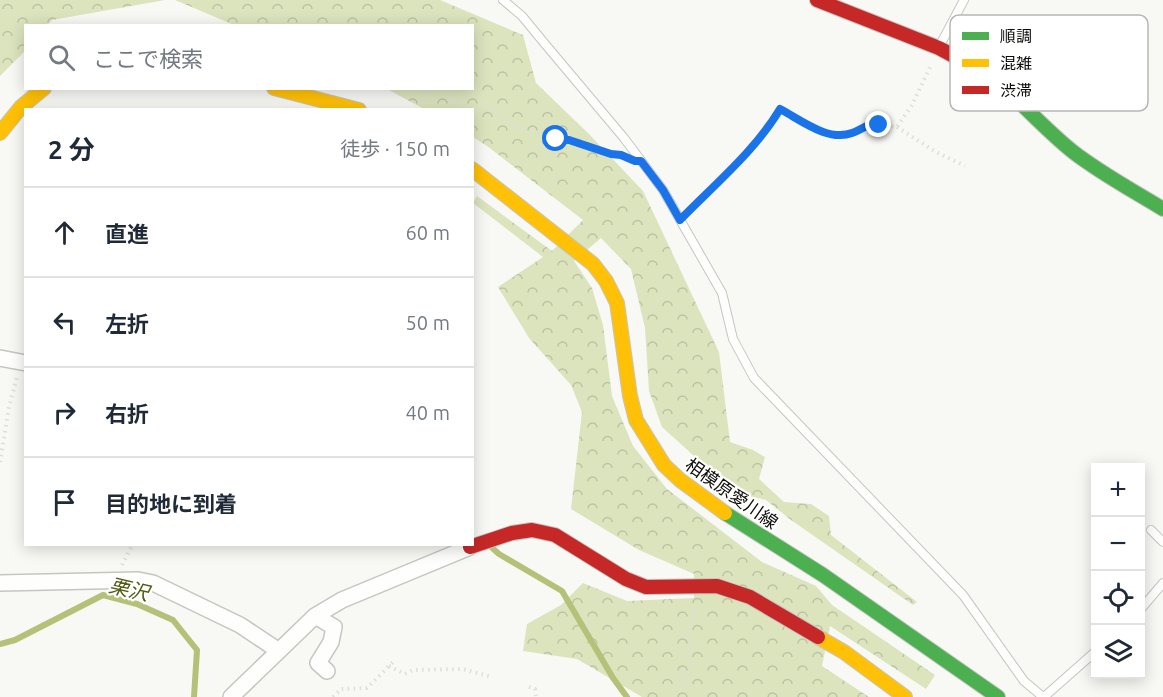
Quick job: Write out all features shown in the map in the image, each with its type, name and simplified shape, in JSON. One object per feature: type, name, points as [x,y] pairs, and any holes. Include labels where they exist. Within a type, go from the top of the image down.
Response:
[{"type":"main road","points":[[817,0],[950,54]]},
{"type":"main road","points":[[0,133],[21,107],[42,90]]},
{"type":"main road","points":[[282,90],[351,108]]},
{"type":"main road","points":[[1029,111],[1071,150],[1107,176],[1163,209]]},
{"type":"main road","name":"相模原愛川線","points":[[474,171],[593,264],[606,281],[617,303],[630,396],[636,420],[664,465],[680,480],[738,522],[823,575],[998,697]]},
{"type":"main road","points":[[474,544],[531,530],[555,535],[626,579],[646,587],[717,586],[750,597],[844,652],[905,697]]},
{"type":"street","points":[[0,358],[23,362]]},
{"type":"street","points":[[231,697],[315,616],[342,600],[469,546]]},
{"type":"street","points":[[0,583],[138,580],[153,583],[240,625],[279,651]]},
{"type":"street","points":[[315,616],[334,627],[331,642],[318,663],[327,671]]},
{"type":"lane","points":[[502,0],[534,30],[663,190],[722,293],[733,339],[754,378],[963,595],[1024,681],[1043,697],[1091,655]]},
{"type":"lane","points":[[956,15],[964,0]]},
{"type":"lane","points":[[939,48],[950,27]]},
{"type":"lane","points":[[1150,530],[1163,542]]},
{"type":"lane","points":[[1145,604],[1163,583]]},
{"type":"path","points":[[897,128],[912,105],[939,48]]},
{"type":"path","points":[[423,108],[428,90]]},
{"type":"path","points":[[447,90],[452,101],[468,108]]},
{"type":"path","points":[[474,109],[490,107],[512,124],[532,132],[641,161]]},
{"type":"path","points":[[680,220],[742,157],[771,124],[780,109],[827,134],[851,134],[868,124],[897,128],[936,152],[965,166]]},
{"type":"path","points":[[0,462],[9,407],[23,362]]},
{"type":"path","points":[[680,687],[686,684],[681,671],[695,665],[695,662],[687,656],[693,645],[687,641],[699,586]]},
{"type":"path","points":[[333,697],[341,689],[367,688],[394,661]]},
{"type":"path","points":[[389,666],[405,674],[413,670],[463,669],[492,677]]},
{"type":"path","points":[[530,687],[536,689],[536,697]]},
{"type":"green space","points":[[0,0],[165,0],[52,20],[48,24],[24,24],[24,52],[0,76]]},
{"type":"green space","points":[[175,0],[440,0],[523,35],[536,83],[643,191],[719,352],[730,442],[765,457],[759,479],[784,502],[811,504],[829,516],[831,535],[917,602],[913,605],[766,500],[735,493],[662,427],[649,391],[645,328],[631,269],[601,238],[574,261],[592,288],[603,325],[612,396],[633,446],[667,489],[762,562],[816,586],[832,605],[935,675],[926,689],[830,626],[822,666],[869,697],[642,697],[577,659],[523,651],[527,624],[561,605],[583,583],[627,601],[694,598],[694,574],[639,550],[571,509],[582,412],[571,385],[529,338],[498,287],[543,257],[474,204],[474,201],[477,196],[552,251],[583,220],[474,138],[474,108],[422,108],[389,90],[474,90],[474,24],[232,24]]},
{"type":"waterway","points":[[489,545],[499,554],[562,591],[613,678],[627,697]]},
{"type":"waterway","name":"栗沢","points":[[0,644],[15,640],[103,595],[137,604],[173,620],[197,650],[194,697]]},
{"type":"traffic: fast","points":[[1028,111],[1072,151],[1163,209]]},
{"type":"traffic: fast","points":[[725,513],[823,575],[998,697]]},
{"type":"traffic: slow","points":[[0,133],[21,107],[42,90]]},
{"type":"traffic: slow","points":[[282,90],[351,108]]},
{"type":"traffic: slow","points":[[474,171],[593,264],[606,281],[617,303],[630,396],[636,420],[664,465],[680,480],[725,513]]},
{"type":"traffic: slow","points":[[818,637],[844,652],[905,697]]},
{"type":"traffic: jam","points":[[817,0],[950,54]]},
{"type":"traffic: jam","points":[[474,546],[512,533],[532,530],[555,535],[626,579],[646,587],[717,586],[750,597],[818,637]]},
{"type":"route","points":[[556,139],[569,140],[641,161],[663,190],[680,220],[742,157],[771,124],[780,109],[827,134],[851,134],[868,124],[879,125]]}]
